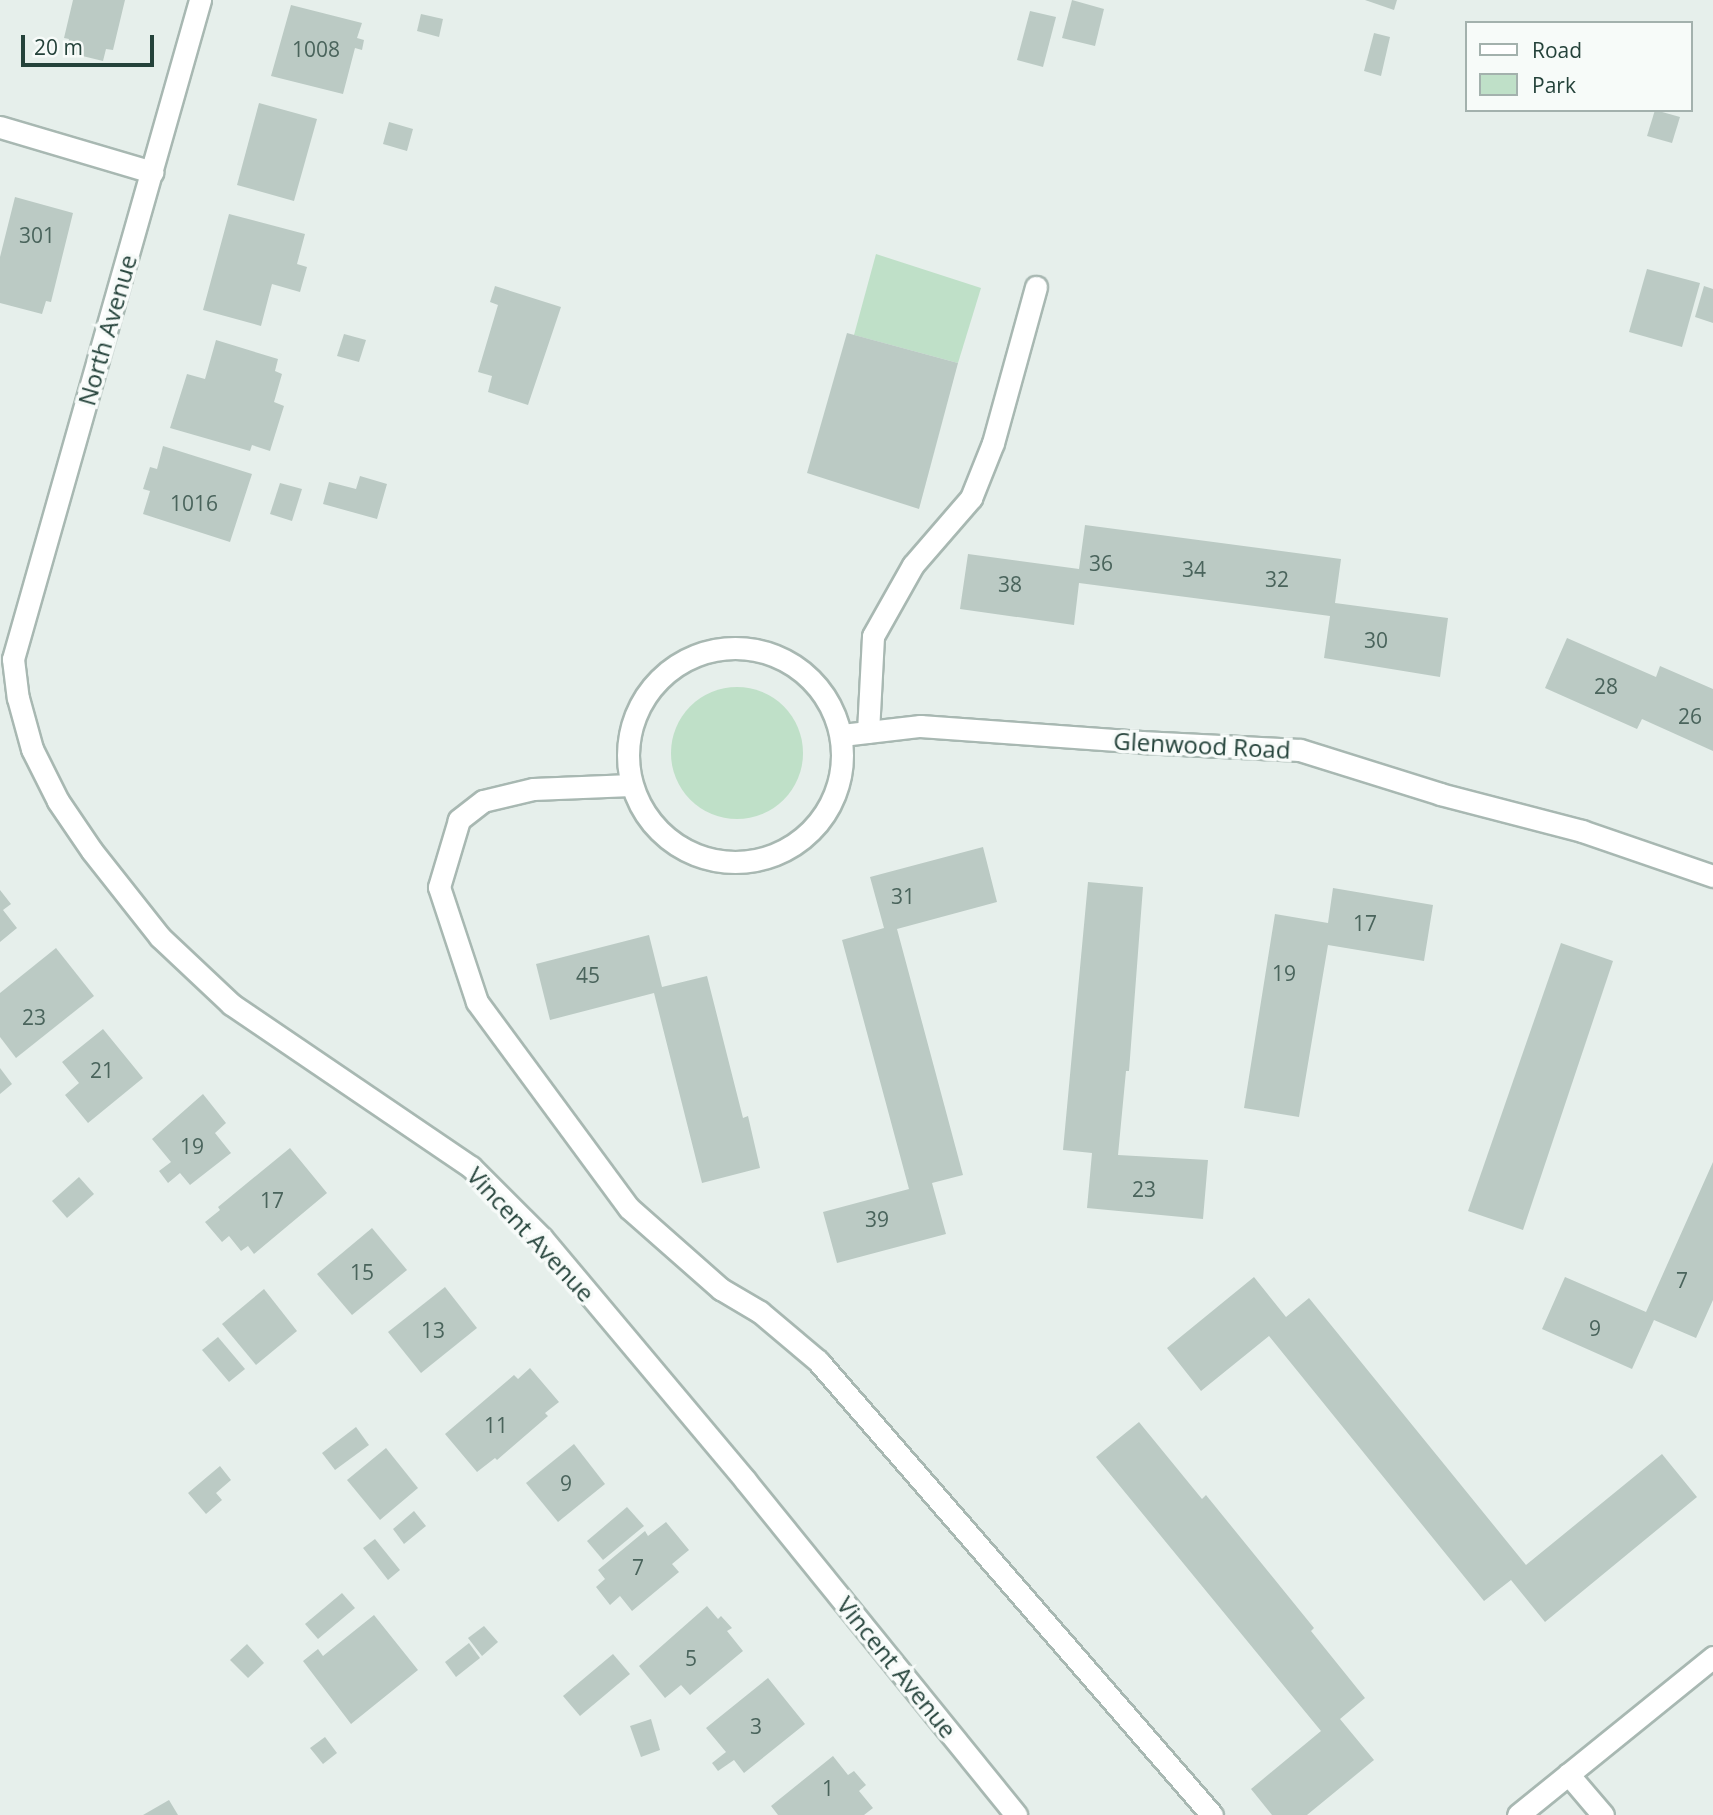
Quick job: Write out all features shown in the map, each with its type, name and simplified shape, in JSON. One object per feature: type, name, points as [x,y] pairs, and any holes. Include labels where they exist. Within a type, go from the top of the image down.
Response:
[{"type":"street","name":"North Avenue","points":[[13,659],[200,0]]},
{"type":"street","points":[[0,127],[152,172]]},
{"type":"street","points":[[868,732],[873,636],[913,565],[971,498],[993,443],[1036,287]]},
{"type":"street","points":[[745,648],[778,656],[808,675],[829,702],[842,735],[842,771],[831,806],[808,835],[777,855],[741,863],[705,859],[671,844],[646,818],[631,785],[626,750],[634,716],[651,686],[678,663],[710,650],[745,648]]},
{"type":"street","name":"Vincent Avenue","points":[[13,659],[18,698],[32,749],[58,801],[92,851],[160,937],[231,1004],[471,1167],[542,1238],[745,1480],[1016,1815]]},
{"type":"street","name":"Glenwood Road","points":[[842,735],[920,726],[1300,750],[1440,794],[1582,831],[1713,876]]},
{"type":"street","points":[[631,785],[533,789],[483,801],[459,820],[439,887],[477,1002],[629,1208],[711,1281],[760,1312],[818,1362],[1212,1815]]},
{"type":"street","points":[[1518,1815],[1713,1657]]},
{"type":"street","points":[[1568,1774],[1603,1815]]},
{"type":"green space","points":[[876,254],[981,288],[958,363],[854,335]]},
{"type":"green space","points":[[737,687],[762,692],[784,706],[798,728],[803,753],[798,778],[784,800],[762,814],[737,819],[712,814],[690,800],[676,778],[671,753],[676,728],[690,706],[712,692]]},
{"type":"building","points":[[73,0],[125,0],[113,50],[106,49],[103,61],[66,52],[69,39],[64,38]]},
{"type":"building","points":[[1072,0],[1104,9],[1095,46],[1062,38]]},
{"type":"building","points":[[1365,0],[1397,0],[1394,10]]},
{"type":"building","points":[[291,5],[362,23],[357,38],[364,40],[362,50],[355,48],[343,94],[271,76]]},
{"type":"building","points":[[1030,11],[1056,17],[1043,67],[1017,60]]},
{"type":"building","points":[[421,14],[443,19],[439,37],[417,31]]},
{"type":"building","points":[[1374,33],[1390,37],[1381,76],[1364,71]]},
{"type":"building","points":[[259,103],[317,119],[294,201],[237,185]]},
{"type":"building","points":[[1654,112],[1680,117],[1672,143],[1647,136]]},
{"type":"building","points":[[389,122],[413,129],[407,151],[383,144]]},
{"type":"building","points":[[15,197],[73,213],[51,302],[46,301],[42,314],[0,303],[0,257]]},
{"type":"building","points":[[229,214],[305,234],[297,264],[307,267],[300,292],[272,284],[261,326],[203,310]]},
{"type":"building","points":[[1647,269],[1700,283],[1682,347],[1629,332]]},
{"type":"building","points":[[495,286],[561,307],[528,405],[488,392],[492,376],[478,372],[498,305],[490,302]]},
{"type":"building","points":[[1704,286],[1713,289],[1713,323],[1695,317]]},
{"type":"building","points":[[847,333],[958,363],[919,509],[807,473]]},
{"type":"building","points":[[344,334],[366,340],[359,362],[337,356]]},
{"type":"building","points":[[216,340],[278,359],[275,371],[282,374],[274,402],[284,406],[270,451],[252,445],[250,451],[170,428],[187,374],[205,379]]},
{"type":"building","points":[[163,446],[252,474],[230,542],[143,514],[150,491],[143,489],[150,467],[157,469]]},
{"type":"building","points":[[360,476],[387,484],[377,519],[323,504],[329,482],[356,489]]},
{"type":"building","points":[[280,483],[302,489],[292,521],[270,514]]},
{"type":"building","points":[[1085,525],[1341,559],[1335,603],[1448,618],[1440,677],[1324,658],[1330,616],[1079,583],[1074,625],[960,609],[968,554],[1079,569]]},
{"type":"building","points":[[1567,638],[1656,677],[1660,666],[1713,689],[1713,751],[1642,719],[1637,729],[1545,688]]},
{"type":"building","points":[[983,847],[997,902],[897,929],[963,1175],[932,1183],[946,1234],[837,1263],[823,1212],[909,1189],[842,940],[884,928],[870,877]]},
{"type":"building","points":[[1088,882],[1143,887],[1129,1071],[1126,1071],[1118,1155],[1208,1160],[1203,1219],[1087,1208],[1092,1153],[1063,1150]]},
{"type":"building","points":[[1333,888],[1433,905],[1424,961],[1328,945],[1299,1117],[1244,1108],[1275,914],[1328,923]]},
{"type":"building","points":[[0,890],[11,904],[3,910],[17,928],[0,942]]},
{"type":"building","points":[[649,935],[662,987],[707,976],[743,1118],[748,1116],[760,1168],[702,1183],[654,993],[550,1020],[536,964]]},
{"type":"building","points":[[1561,943],[1613,961],[1523,1230],[1468,1211]]},
{"type":"building","points":[[56,948],[94,996],[16,1058],[0,1037],[0,993]]},
{"type":"building","points":[[103,1029],[143,1078],[88,1123],[65,1095],[79,1083],[62,1062]]},
{"type":"building","points":[[0,1068],[12,1084],[0,1094]]},
{"type":"building","points":[[203,1094],[226,1123],[215,1133],[231,1153],[190,1185],[180,1173],[168,1183],[159,1171],[171,1162],[152,1139]]},
{"type":"building","points":[[290,1148],[327,1193],[254,1254],[248,1246],[241,1251],[229,1236],[222,1242],[205,1222],[220,1210],[218,1207]]},
{"type":"building","points":[[1713,1162],[1713,1300],[1696,1338],[1654,1320],[1632,1369],[1542,1329],[1565,1277],[1646,1312]]},
{"type":"building","points":[[79,1177],[94,1194],[67,1218],[52,1201]]},
{"type":"building","points":[[372,1228],[407,1270],[352,1315],[317,1274]]},
{"type":"building","points":[[1254,1277],[1286,1317],[1309,1298],[1526,1565],[1662,1454],[1697,1497],[1545,1622],[1511,1580],[1484,1601],[1269,1336],[1201,1391],[1167,1348]]},
{"type":"building","points":[[445,1287],[477,1328],[421,1373],[388,1332]]},
{"type":"building","points":[[264,1289],[297,1331],[256,1365],[222,1324]]},
{"type":"building","points":[[218,1337],[245,1369],[229,1382],[202,1350]]},
{"type":"building","points":[[530,1368],[559,1402],[545,1413],[548,1416],[497,1460],[495,1458],[477,1472],[445,1434],[514,1375],[518,1379]]},
{"type":"building","points":[[1139,1422],[1202,1499],[1206,1495],[1314,1628],[1311,1631],[1365,1698],[1340,1719],[1374,1760],[1307,1815],[1272,1815],[1251,1789],[1321,1731],[1096,1457]]},
{"type":"building","points":[[356,1427],[369,1445],[335,1470],[322,1453]]},
{"type":"building","points":[[574,1444],[605,1484],[558,1522],[526,1483]]},
{"type":"building","points":[[386,1448],[418,1488],[380,1520],[347,1480]]},
{"type":"building","points":[[220,1466],[231,1480],[216,1493],[222,1500],[206,1514],[188,1493]]},
{"type":"building","points":[[627,1507],[644,1526],[603,1560],[587,1541]]},
{"type":"building","points":[[414,1511],[426,1526],[404,1544],[393,1529]]},
{"type":"building","points":[[666,1522],[689,1550],[672,1564],[679,1572],[632,1611],[620,1596],[610,1605],[596,1587],[605,1579],[598,1570],[645,1531],[648,1536]]},
{"type":"building","points":[[375,1539],[400,1570],[388,1580],[363,1548]]},
{"type":"building","points":[[342,1593],[355,1608],[318,1639],[305,1624]]},
{"type":"building","points":[[707,1606],[718,1619],[721,1616],[732,1628],[727,1631],[743,1651],[690,1695],[681,1685],[665,1698],[639,1666]]},
{"type":"building","points":[[374,1615],[418,1670],[351,1724],[303,1661],[318,1649],[323,1656]]},
{"type":"building","points":[[484,1626],[498,1642],[482,1656],[468,1638]]},
{"type":"building","points":[[469,1643],[480,1658],[456,1677],[445,1662]]},
{"type":"building","points":[[247,1644],[264,1663],[248,1678],[230,1660]]},
{"type":"building","points":[[613,1654],[630,1674],[580,1716],[563,1696]]},
{"type":"building","points":[[768,1678],[805,1724],[744,1773],[734,1760],[718,1771],[712,1763],[726,1752],[706,1728]]},
{"type":"building","points":[[651,1719],[660,1750],[641,1757],[630,1726]]},
{"type":"building","points":[[325,1737],[337,1753],[323,1764],[310,1748]]},
{"type":"building","points":[[833,1756],[848,1775],[854,1771],[866,1785],[859,1791],[873,1808],[864,1815],[778,1815],[771,1806]]},
{"type":"building","points":[[169,1800],[178,1815],[143,1815]]}]
